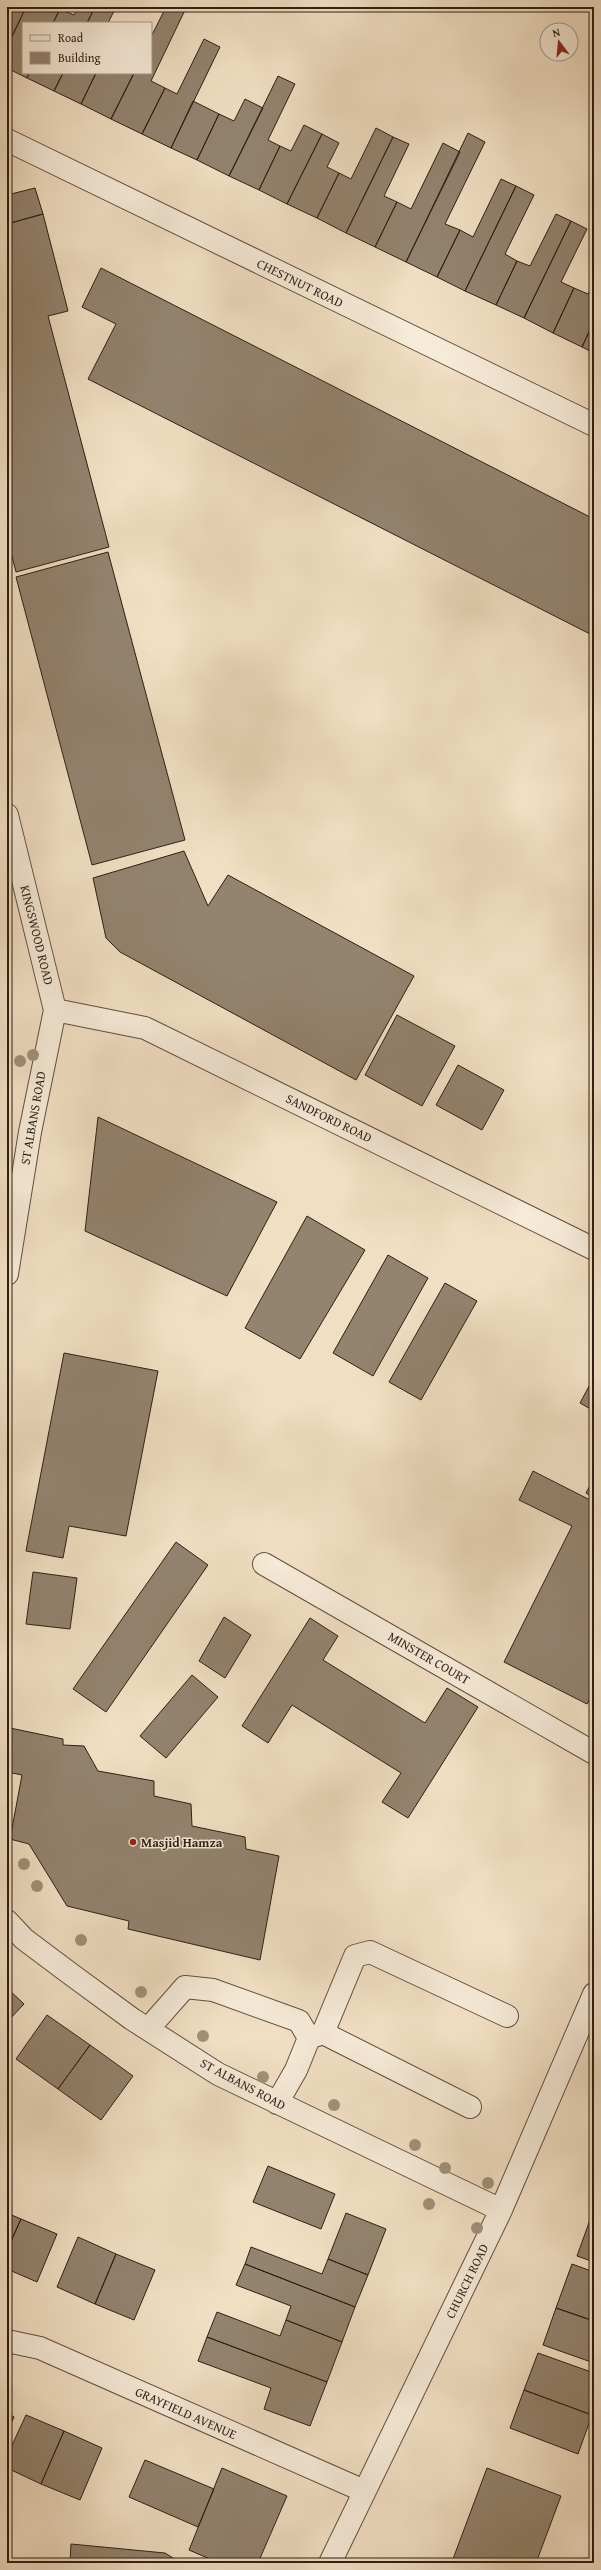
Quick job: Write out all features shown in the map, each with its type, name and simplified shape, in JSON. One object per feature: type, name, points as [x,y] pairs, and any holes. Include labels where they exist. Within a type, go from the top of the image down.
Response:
[{"type":"street","name":"CHESTNUT ROAD","points":[[7,140],[594,425]]},
{"type":"street","name":"KINGSWOOD ROAD","points":[[7,814],[55,1010]]},
{"type":"street","name":"SANDFORD ROAD","points":[[55,1010],[146,1028],[594,1249]]},
{"type":"street","name":"ST ALBANS ROAD","points":[[7,1274],[31,1124],[55,1010]]},
{"type":"street","name":"MINSTER COURT","points":[[264,1564],[594,1753]]},
{"type":"street","name":"ST ALBANS ROAD","points":[[7,1921],[24,1939],[68,1972],[148,2029],[218,2074],[501,2210]]},
{"type":"street","points":[[278,2103],[316,2036],[355,1956],[370,1952],[507,2016]]},
{"type":"street","points":[[148,2029],[185,1987],[213,1990],[298,2021],[316,2036],[470,2107]]},
{"type":"street","name":"CHURCH ROAD","points":[[330,2563],[501,2210],[594,1994]]},
{"type":"street","name":"GRAYFIELD AVENUE","points":[[7,2341],[40,2348],[364,2491]]},
{"type":"building","points":[[26,7],[60,9],[54,22],[22,22],[22,74],[29,74],[27,78],[7,68],[7,47]]},
{"type":"building","points":[[26,7],[7,47],[7,8]]},
{"type":"building","points":[[78,7],[95,7],[88,22],[54,22],[60,9],[74,15]]},
{"type":"building","points":[[95,7],[116,7],[108,22],[88,22]]},
{"type":"building","points":[[166,7],[186,8],[151,81],[165,88],[142,134],[111,119],[134,74],[152,74],[152,35]]},
{"type":"building","points":[[204,39],[220,47],[171,148],[142,134],[165,88],[177,94]]},
{"type":"building","points":[[29,74],[62,74],[54,91],[27,78]]},
{"type":"building","points":[[62,74],[96,74],[81,104],[54,91]]},
{"type":"building","points":[[96,74],[134,74],[111,119],[81,104]]},
{"type":"building","points":[[278,76],[295,84],[268,140],[280,146],[259,190],[229,176]]},
{"type":"building","points":[[245,99],[263,108],[229,176],[197,160],[219,114],[234,121]]},
{"type":"building","points":[[193,101],[219,114],[197,160],[171,148]]},
{"type":"building","points":[[304,125],[322,134],[287,204],[259,190],[280,146],[291,151]]},
{"type":"building","points":[[376,128],[393,137],[346,233],[317,218],[339,173],[351,179]]},
{"type":"building","points":[[468,133],[485,142],[445,224],[460,230],[437,277],[406,262]]},
{"type":"building","points":[[322,134],[339,143],[327,167],[339,173],[317,218],[287,204]]},
{"type":"building","points":[[393,137],[409,144],[384,196],[397,202],[375,247],[346,233]]},
{"type":"building","points":[[443,143],[460,152],[406,262],[375,247],[397,202],[411,209]]},
{"type":"building","points":[[501,179],[516,186],[465,291],[437,277],[460,230],[473,237]]},
{"type":"building","points":[[516,186],[534,195],[505,254],[517,261],[496,305],[465,291]]},
{"type":"building","points":[[35,188],[43,214],[7,224],[7,195]]},
{"type":"building","points":[[43,214],[68,311],[48,316],[109,547],[16,572],[7,537],[7,224]]},
{"type":"building","points":[[556,214],[571,221],[524,318],[496,305],[517,261],[530,266]]},
{"type":"building","points":[[571,221],[587,229],[561,282],[574,288],[553,333],[524,318]]},
{"type":"building","points":[[101,268],[594,519],[594,636],[88,379],[116,324],[82,307]]},
{"type":"building","points":[[594,282],[594,321],[582,347],[553,333],[574,288],[588,294]]},
{"type":"building","points":[[594,321],[594,353],[582,347]]},
{"type":"building","points":[[108,552],[185,840],[92,865],[16,577]]},
{"type":"building","points":[[184,851],[208,906],[228,875],[414,976],[356,1080],[120,952],[106,938],[93,878]]},
{"type":"building","points":[[397,1015],[455,1046],[422,1106],[365,1075]]},
{"type":"building","points":[[458,1065],[504,1090],[482,1130],[436,1105]]},
{"type":"building","points":[[98,1117],[277,1202],[227,1296],[85,1231]]},
{"type":"building","points":[[307,1216],[365,1250],[300,1359],[245,1328]]},
{"type":"building","points":[[388,1255],[428,1278],[373,1376],[333,1353]]},
{"type":"building","points":[[445,1283],[477,1301],[421,1400],[389,1382]]},
{"type":"building","points":[[64,1353],[158,1371],[126,1536],[69,1526],[63,1558],[26,1551]]},
{"type":"building","points":[[594,1377],[594,1411],[580,1403]]},
{"type":"building","points":[[533,1471],[594,1502],[594,1691],[587,1704],[504,1662],[572,1526],[519,1500]]},
{"type":"building","points":[[594,1478],[594,1498],[586,1493]]},
{"type":"building","points":[[176,1542],[208,1565],[106,1712],[73,1689]]},
{"type":"building","points":[[33,1572],[77,1578],[70,1629],[26,1624]]},
{"type":"building","points":[[224,1617],[251,1635],[225,1678],[199,1661]]},
{"type":"building","points":[[310,1618],[338,1636],[323,1660],[425,1723],[447,1688],[478,1707],[408,1818],[382,1802],[401,1773],[292,1705],[268,1743],[242,1726]]},
{"type":"building","points":[[192,1675],[218,1697],[166,1758],[140,1736]]},
{"type":"building","name":"Masjid Hamza","points":[[10,1728],[63,1739],[63,1745],[84,1746],[98,1771],[154,1781],[154,1796],[191,1804],[192,1826],[245,1837],[246,1849],[279,1856],[260,1960],[128,1929],[129,1921],[67,1906],[29,1844],[10,1839],[22,1775],[7,1772],[7,1748]]},
{"type":"building","points":[[7,1988],[24,2004],[7,2022]]},
{"type":"building","points":[[47,2015],[90,2045],[58,2089],[16,2059]]},
{"type":"building","points":[[90,2045],[133,2076],[101,2120],[58,2089]]},
{"type":"building","points":[[268,2166],[335,2194],[321,2229],[253,2202]]},
{"type":"building","points":[[7,2213],[21,2219],[7,2250]]},
{"type":"building","points":[[346,2213],[386,2229],[368,2275],[328,2259]]},
{"type":"building","points":[[591,2217],[594,2218],[594,2262],[577,2256]]},
{"type":"building","points":[[21,2219],[57,2234],[37,2282],[7,2269],[7,2250]]},
{"type":"building","points":[[78,2237],[116,2254],[95,2304],[57,2287]]},
{"type":"building","points":[[251,2247],[322,2274],[328,2259],[368,2275],[355,2307],[245,2264]]},
{"type":"building","points":[[116,2254],[155,2270],[134,2320],[95,2304]]},
{"type":"building","points":[[245,2264],[355,2307],[342,2342],[286,2320],[291,2306],[236,2285]]},
{"type":"building","points":[[572,2264],[594,2272],[594,2321],[556,2308]]},
{"type":"building","points":[[556,2308],[594,2321],[594,2363],[543,2345]]},
{"type":"building","points":[[217,2312],[280,2336],[286,2320],[342,2342],[327,2382],[207,2337]]},
{"type":"building","points":[[207,2337],[327,2382],[310,2426],[264,2409],[271,2388],[198,2361]]},
{"type":"building","points":[[538,2353],[594,2373],[592,2415],[524,2390]]},
{"type":"building","points":[[524,2390],[592,2415],[578,2454],[510,2428]]},
{"type":"building","points":[[7,2413],[14,2417],[7,2432]]},
{"type":"building","points":[[26,2415],[64,2431],[41,2484],[7,2468],[7,2456]]},
{"type":"building","points":[[64,2431],[102,2448],[80,2500],[41,2484]]},
{"type":"building","points":[[145,2460],[214,2489],[198,2527],[129,2497]]},
{"type":"building","points":[[222,2468],[287,2496],[258,2563],[219,2563],[189,2550]]},
{"type":"building","points":[[487,2468],[561,2496],[536,2563],[465,2563],[453,2559]]},
{"type":"building","points":[[71,2544],[165,2553],[181,2563],[70,2563]]},
{"type":"place","name":"Masjid Hamza","points":[[133,1842]]}]
